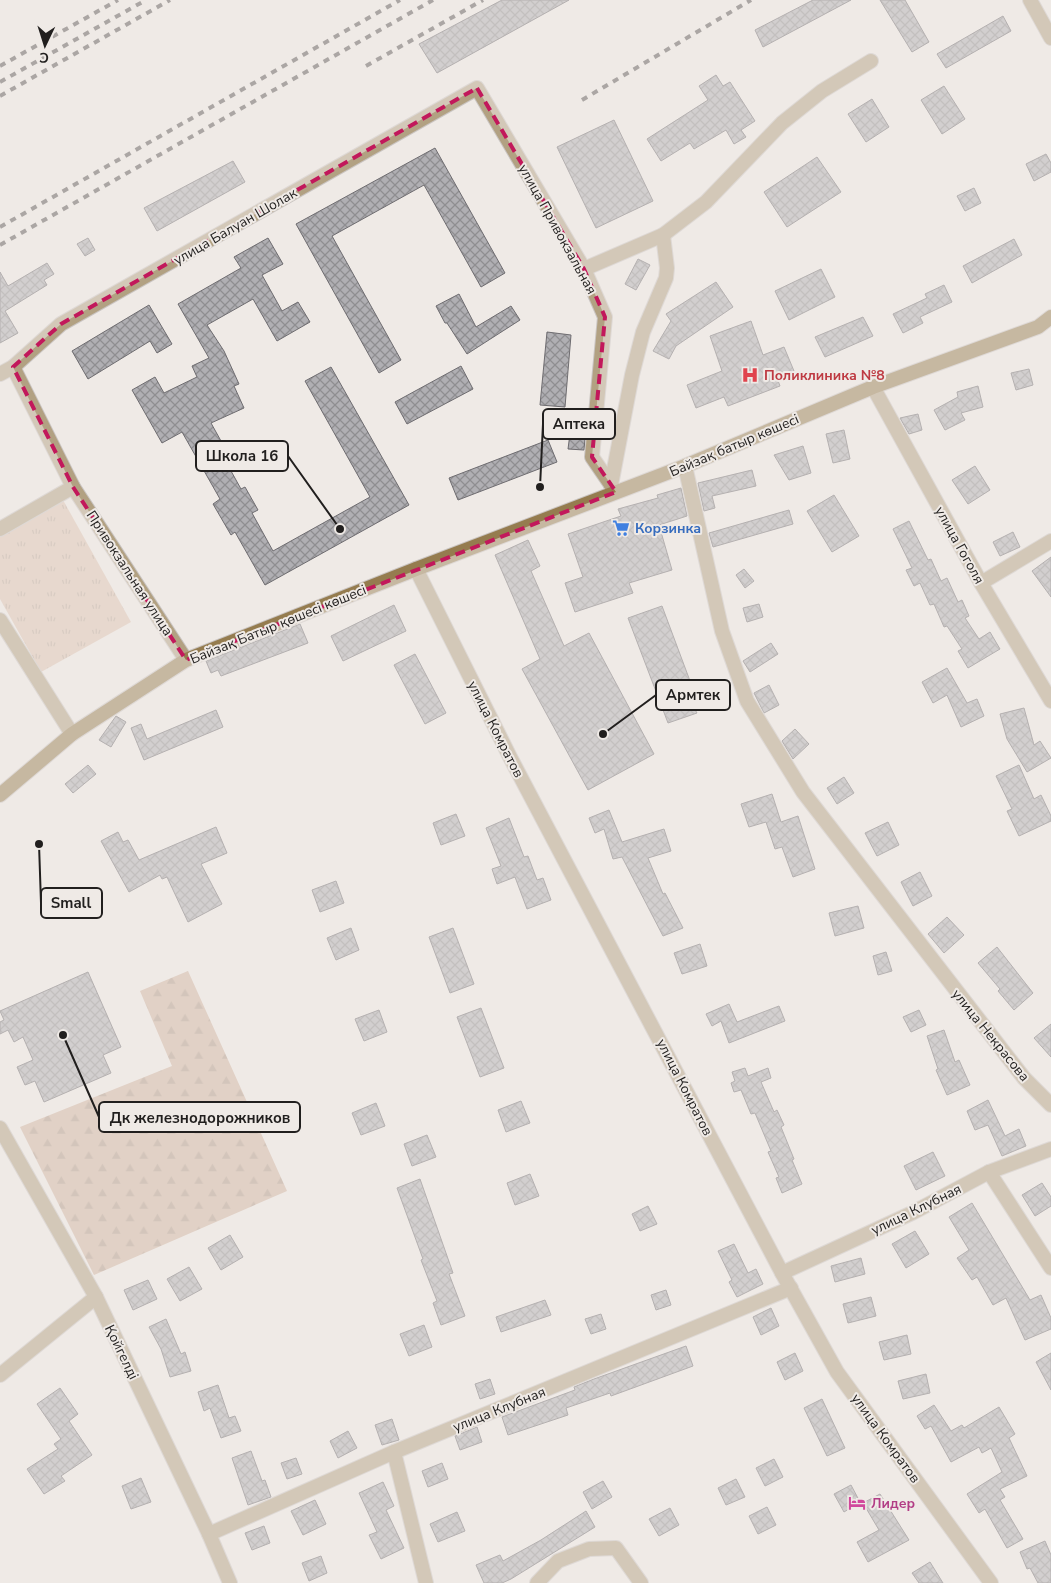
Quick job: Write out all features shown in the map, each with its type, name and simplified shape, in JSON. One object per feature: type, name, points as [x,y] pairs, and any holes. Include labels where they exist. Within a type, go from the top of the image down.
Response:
[{"type":"main road","name":"Байзақ батыр көшесі","points":[[416,569],[614,488],[685,466],[873,387],[1038,327],[1051,317]]},
{"type":"main road","name":"Байзақ Батыр қөшесі көшесі","points":[[0,795],[72,734],[186,660],[416,569]]},
{"type":"street","points":[[1030,0],[1051,38]]},
{"type":"street","points":[[584,269],[663,235],[706,202],[782,123],[822,91],[871,61]]},
{"type":"street","name":"улица Привокзальная","points":[[477,88],[584,269],[605,317],[592,457],[614,488]]},
{"type":"street","name":"улица Балуан Шолак","points":[[0,374],[12,367],[60,324],[477,88]]},
{"type":"street","points":[[614,488],[632,375],[641,341],[666,278],[667,268],[663,235]]},
{"type":"street","name":"Привокзальная улица","points":[[12,367],[73,487],[186,660]]},
{"type":"street","name":"улица Гоголя","points":[[873,387],[981,583],[1051,701]]},
{"type":"street","name":"улица Некрасова","points":[[685,466],[722,631],[747,701],[803,792],[1024,1078],[1051,1105]]},
{"type":"street","points":[[0,529],[73,487]]},
{"type":"street","points":[[981,583],[1051,541]]},
{"type":"street","name":"улица Комратов","points":[[416,569],[510,757],[782,1273],[837,1372],[991,1583]]},
{"type":"street","points":[[0,620],[72,734]]},
{"type":"street","name":"Қойгелді","points":[[0,1128],[96,1296],[209,1534],[230,1583]]},
{"type":"street","name":"улица Клубная","points":[[782,1273],[912,1213],[989,1172],[1051,1149]]},
{"type":"street","points":[[989,1172],[1051,1268]]},
{"type":"street","name":"улица Клубная","points":[[209,1534],[394,1452],[791,1288]]},
{"type":"street","points":[[0,1375],[96,1296]]},
{"type":"street","points":[[394,1452],[426,1583]]},
{"type":"street","points":[[537,1583],[558,1561],[589,1549],[616,1548],[641,1583]]},
{"type":"highlighted area","points":[[477,88],[584,269],[605,317],[592,457],[616,492],[186,660],[73,487],[13,367],[61,324]]},
{"type":"green space","points":[[63,500],[131,622],[41,672],[0,599],[0,536]]},
{"type":"green space","points":[[188,971],[287,1191],[94,1275],[20,1127],[172,1066],[140,991]]},
{"type":"building","points":[[502,0],[569,0],[437,73],[419,44]]},
{"type":"building","points":[[813,0],[851,0],[763,47],[755,30]]},
{"type":"building","points":[[880,0],[905,0],[929,42],[912,52]]},
{"type":"building","points":[[1003,16],[1011,31],[946,68],[937,54]]},
{"type":"building","points":[[716,75],[723,86],[730,82],[755,121],[741,130],[746,137],[734,144],[726,130],[694,149],[690,143],[661,161],[647,139],[708,100],[699,86]]},
{"type":"building","points":[[944,86],[965,119],[942,134],[921,100]]},
{"type":"building","points":[[872,99],[889,127],[866,142],[848,114]]},
{"type":"building","points":[[614,120],[653,201],[596,228],[557,147]]},
{"type":"building","points":[[435,148],[505,273],[481,287],[424,185],[332,236],[401,360],[379,373],[296,224]]},
{"type":"building","points":[[1046,154],[1051,163],[1051,172],[1034,181],[1026,164]]},
{"type":"building","points":[[817,157],[841,192],[787,227],[764,192]]},
{"type":"building","points":[[233,161],[245,182],[157,231],[144,208]]},
{"type":"building","points":[[974,188],[981,203],[965,211],[957,196]]},
{"type":"building","points":[[88,238],[95,250],[85,256],[77,244]]},
{"type":"building","points":[[268,238],[283,264],[262,275],[282,311],[298,302],[310,322],[277,341],[253,299],[207,325],[224,351],[239,384],[234,386],[244,408],[211,423],[226,450],[221,453],[241,489],[245,487],[258,510],[252,513],[273,551],[370,497],[305,381],[331,367],[409,505],[265,585],[235,532],[231,535],[213,504],[220,499],[182,432],[162,443],[132,390],[155,377],[164,393],[197,377],[192,366],[209,358],[178,304],[241,268],[234,257]]},
{"type":"building","points":[[1014,239],[1022,255],[972,283],[963,266]]},
{"type":"building","points":[[638,259],[650,265],[636,290],[625,284]]},
{"type":"building","points":[[47,263],[54,274],[44,280],[47,285],[5,311],[18,333],[0,343],[0,272],[8,286]]},
{"type":"building","points":[[821,269],[835,297],[789,320],[775,291]]},
{"type":"building","points":[[716,282],[733,307],[676,346],[669,359],[653,351],[671,321],[666,314]]},
{"type":"building","points":[[944,285],[952,302],[920,317],[923,323],[903,333],[893,314],[927,298],[925,294]]},
{"type":"building","points":[[459,294],[476,327],[511,306],[520,320],[467,354],[447,323],[445,323],[436,306]]},
{"type":"building","points":[[149,305],[172,344],[157,353],[150,341],[88,379],[72,351]]},
{"type":"building","points":[[863,317],[873,336],[825,357],[815,337]]},
{"type":"building","name":"Поликлиника №8","points":[[751,321],[763,355],[784,347],[794,371],[777,378],[780,386],[728,406],[724,397],[696,408],[687,385],[722,371],[710,336]]},
{"type":"building","points":[[547,332],[571,335],[565,407],[540,405]]},
{"type":"building","points":[[461,366],[473,389],[407,424],[395,402]]},
{"type":"building","points":[[1029,369],[1033,385],[1016,390],[1011,373]]},
{"type":"building","points":[[978,386],[983,407],[961,413],[965,420],[945,430],[934,410],[958,397],[957,392]]},
{"type":"building","points":[[918,414],[922,430],[909,434],[900,418]]},
{"type":"building","points":[[571,426],[586,427],[584,450],[568,449]]},
{"type":"building","points":[[844,430],[850,459],[833,463],[826,434]]},
{"type":"building","points":[[548,440],[557,462],[458,500],[449,478]]},
{"type":"building","points":[[803,446],[811,473],[789,480],[774,455]]},
{"type":"building","points":[[975,466],[990,490],[968,504],[952,480]]},
{"type":"building","points":[[752,470],[756,486],[712,496],[715,508],[704,511],[698,483]]},
{"type":"building","points":[[681,488],[687,516],[659,525],[672,570],[629,583],[633,593],[575,612],[565,583],[583,577],[568,534],[621,516],[618,509],[658,498],[657,495]]},
{"type":"building","points":[[834,495],[859,536],[832,552],[807,511]]},
{"type":"building","points":[[789,510],[793,524],[713,547],[709,533]]},
{"type":"building","points":[[909,521],[928,560],[931,559],[941,581],[947,578],[958,602],[962,600],[969,616],[965,618],[979,639],[990,632],[1000,649],[968,668],[958,651],[962,649],[947,626],[944,627],[934,604],[930,605],[920,583],[914,586],[906,570],[912,568],[893,529]]},
{"type":"building","points":[[1013,532],[1020,547],[1000,556],[993,542]]},
{"type":"building","points":[[528,540],[540,566],[531,571],[564,646],[589,633],[654,754],[588,790],[522,669],[540,659],[495,555]]},
{"type":"building","points":[[1051,557],[1051,597],[1032,571]]},
{"type":"building","points":[[744,569],[754,581],[745,588],[736,575]]},
{"type":"building","points":[[759,604],[763,617],[747,622],[743,608]]},
{"type":"building","points":[[394,605],[406,631],[343,661],[331,636]]},
{"type":"building","points":[[662,606],[699,705],[694,708],[697,713],[668,723],[628,618]]},
{"type":"building","points":[[300,624],[308,643],[221,676],[218,670],[211,673],[206,661]]},
{"type":"building","points":[[771,643],[778,654],[750,672],[743,661]]},
{"type":"building","points":[[415,654],[446,713],[425,724],[394,665]]},
{"type":"building","points":[[947,668],[967,703],[977,699],[984,716],[961,727],[947,695],[933,703],[922,682]]},
{"type":"building","points":[[769,685],[779,705],[764,713],[754,693]]},
{"type":"building","points":[[1024,708],[1034,745],[1040,741],[1051,758],[1027,772],[1007,739],[1000,714]]},
{"type":"building","points":[[216,710],[223,727],[144,760],[131,728],[141,724],[147,739]]},
{"type":"building","points":[[116,716],[126,722],[111,747],[99,740]]},
{"type":"building","points":[[795,729],[809,744],[793,759],[782,741]]},
{"type":"building","points":[[88,765],[96,774],[73,793],[65,784]]},
{"type":"building","points":[[1019,765],[1034,799],[1041,795],[1051,816],[1051,821],[1019,836],[1007,811],[1012,809],[996,776]]},
{"type":"building","points":[[844,777],[854,793],[837,804],[827,788]]},
{"type":"building","points":[[772,794],[781,822],[798,816],[815,869],[793,877],[782,847],[775,849],[766,822],[749,827],[741,804]]},
{"type":"building","points":[[609,810],[622,842],[664,829],[671,851],[648,858],[663,894],[665,893],[683,928],[663,936],[622,857],[613,859],[604,829],[595,833],[589,818]]},
{"type":"building","points":[[456,814],[465,836],[441,845],[433,823]]},
{"type":"building","points":[[509,818],[524,857],[528,856],[537,880],[543,878],[551,900],[527,909],[515,877],[497,884],[492,869],[501,866],[486,828]]},
{"type":"building","points":[[888,822],[899,845],[877,856],[865,833]]},
{"type":"building","points":[[216,827],[227,853],[201,864],[222,904],[188,922],[167,877],[162,879],[160,875],[129,892],[101,841],[118,832],[123,842],[128,840],[139,860]]},
{"type":"building","points":[[920,872],[932,896],[913,906],[901,882]]},
{"type":"building","points":[[336,881],[344,903],[320,912],[312,890]]},
{"type":"building","points":[[858,906],[864,928],[835,936],[829,913]]},
{"type":"building","points":[[947,917],[964,935],[944,953],[928,934]]},
{"type":"building","points":[[351,928],[359,950],[336,960],[327,938]]},
{"type":"building","points":[[453,928],[474,984],[450,993],[429,937]]},
{"type":"building","points":[[700,944],[707,966],[682,974],[674,953]]},
{"type":"building","points":[[997,947],[1033,993],[1014,1010],[998,991],[1000,989],[978,963]]},
{"type":"building","points":[[886,952],[892,971],[878,975],[873,956]]},
{"type":"building","points":[[88,972],[121,1047],[103,1055],[111,1073],[44,1102],[35,1081],[25,1085],[17,1067],[33,1060],[23,1037],[14,1042],[8,1030],[0,1034],[0,1022],[4,1020],[0,1011]]},
{"type":"building","points":[[729,1004],[737,1022],[779,1006],[785,1021],[729,1043],[721,1021],[712,1026],[706,1014]]},
{"type":"building","points":[[481,1008],[504,1068],[480,1077],[457,1017]]},
{"type":"building","points":[[379,1010],[387,1032],[364,1041],[355,1019]]},
{"type":"building","points":[[919,1010],[926,1025],[911,1032],[903,1017]]},
{"type":"building","points":[[1051,1024],[1051,1057],[1034,1038]]},
{"type":"building","points":[[944,1030],[955,1062],[959,1060],[970,1085],[947,1095],[936,1070],[938,1069],[927,1036]]},
{"type":"building","points":[[745,1068],[748,1076],[768,1068],[771,1078],[761,1082],[774,1112],[777,1110],[784,1125],[781,1127],[802,1184],[782,1193],[776,1178],[779,1177],[768,1152],[771,1151],[755,1113],[751,1114],[741,1090],[734,1092],[731,1083],[735,1081],[732,1072]]},
{"type":"building","points":[[988,1100],[1005,1136],[1019,1129],[1026,1146],[1002,1156],[988,1125],[975,1130],[967,1111]]},
{"type":"building","points":[[521,1101],[530,1123],[506,1132],[498,1110]]},
{"type":"building","points":[[376,1103],[385,1126],[361,1135],[352,1113]]},
{"type":"building","points":[[427,1135],[436,1157],[412,1166],[404,1144]]},
{"type":"building","points":[[933,1152],[945,1176],[916,1190],[904,1166]]},
{"type":"building","points":[[530,1174],[539,1196],[515,1205],[507,1183]]},
{"type":"building","points":[[420,1179],[453,1273],[449,1274],[465,1316],[441,1325],[433,1303],[437,1301],[397,1188]]},
{"type":"building","points":[[1042,1183],[1051,1197],[1051,1206],[1035,1216],[1022,1195]]},
{"type":"building","points":[[972,1203],[1030,1300],[1041,1295],[1051,1318],[1051,1329],[1025,1340],[1006,1298],[993,1305],[977,1277],[972,1280],[957,1258],[969,1250],[949,1217]]},
{"type":"building","points":[[648,1206],[657,1224],[640,1231],[632,1214]]},
{"type":"building","points":[[915,1231],[929,1254],[906,1268],[892,1244]]},
{"type":"building","points":[[230,1235],[243,1257],[221,1270],[208,1248]]},
{"type":"building","points":[[734,1244],[748,1273],[756,1269],[763,1284],[737,1297],[729,1282],[732,1280],[718,1251]]},
{"type":"building","points":[[861,1258],[865,1274],[835,1282],[831,1266]]},
{"type":"building","points":[[189,1267],[202,1289],[180,1301],[167,1279]]},
{"type":"building","points":[[148,1280],[157,1299],[133,1310],[124,1290]]},
{"type":"building","points":[[666,1290],[671,1305],[656,1310],[651,1295]]},
{"type":"building","points":[[871,1297],[876,1316],[848,1323],[843,1304]]},
{"type":"building","points":[[545,1300],[551,1315],[501,1332],[496,1317]]},
{"type":"building","points":[[771,1308],[779,1326],[761,1335],[753,1317]]},
{"type":"building","points":[[601,1314],[606,1329],[591,1334],[585,1319]]},
{"type":"building","points":[[166,1319],[181,1354],[185,1352],[191,1371],[170,1377],[161,1349],[149,1327]]},
{"type":"building","points":[[424,1325],[432,1347],[409,1356],[400,1334]]},
{"type":"building","points":[[907,1335],[911,1354],[884,1360],[879,1342]]},
{"type":"building","points":[[686,1346],[693,1366],[611,1396],[610,1393],[566,1408],[568,1415],[508,1435],[502,1417],[575,1390],[574,1387],[594,1379]]},
{"type":"building","points":[[795,1353],[803,1371],[785,1380],[777,1362]]},
{"type":"building","points":[[1051,1353],[1051,1390],[1036,1362]]},
{"type":"building","points":[[926,1374],[930,1393],[903,1399],[898,1381]]},
{"type":"building","points":[[490,1379],[495,1394],[480,1399],[475,1384]]},
{"type":"building","points":[[218,1385],[229,1418],[235,1416],[241,1431],[221,1438],[210,1408],[204,1411],[198,1392]]},
{"type":"building","points":[[60,1388],[78,1414],[69,1421],[92,1455],[61,1476],[65,1481],[44,1494],[27,1469],[58,1449],[54,1444],[61,1439],[37,1404]]},
{"type":"building","points":[[822,1399],[845,1448],[827,1456],[804,1408]]},
{"type":"building","points":[[934,1405],[951,1431],[962,1425],[964,1428],[999,1407],[1015,1434],[1009,1438],[1027,1476],[1000,1489],[1005,1497],[1000,1500],[1023,1539],[1007,1548],[985,1509],[979,1513],[967,1494],[1002,1472],[991,1448],[982,1453],[979,1447],[951,1462],[931,1426],[925,1429],[917,1416]]},
{"type":"building","points":[[392,1419],[399,1440],[382,1445],[375,1425]]},
{"type":"building","points":[[477,1427],[482,1442],[460,1450],[455,1436]]},
{"type":"building","points":[[348,1431],[357,1448],[338,1458],[330,1441]]},
{"type":"building","points":[[251,1451],[262,1481],[265,1480],[271,1497],[248,1505],[232,1458]]},
{"type":"building","points":[[296,1458],[302,1474],[287,1479],[281,1463]]},
{"type":"building","points":[[774,1459],[783,1477],[765,1486],[756,1468]]},
{"type":"building","points":[[442,1463],[448,1479],[428,1487],[422,1471]]},
{"type":"building","points":[[141,1478],[151,1502],[131,1509],[122,1486]]},
{"type":"building","points":[[736,1479],[745,1497],[726,1505],[718,1488]]},
{"type":"building","points":[[603,1481],[612,1497],[592,1509],[583,1492]]},
{"type":"building","points":[[383,1482],[394,1506],[386,1510],[404,1548],[381,1559],[369,1535],[377,1532],[359,1493]]},
{"type":"building","points":[[851,1485],[860,1502],[844,1512],[834,1494]]},
{"type":"building","points":[[880,1494],[909,1540],[868,1562],[857,1542],[879,1530],[863,1503]]},
{"type":"building","points":[[315,1500],[326,1524],[303,1535],[291,1511]]},
{"type":"building","points":[[767,1507],[776,1525],[758,1534],[749,1516]]},
{"type":"building","points":[[670,1508],[679,1525],[659,1536],[649,1519]]},
{"type":"building","points":[[586,1511],[595,1527],[511,1579],[502,1583],[484,1583],[476,1565],[500,1555],[503,1561],[541,1540]]},
{"type":"building","points":[[457,1512],[465,1531],[438,1542],[430,1524]]},
{"type":"building","points":[[264,1526],[270,1543],[252,1550],[245,1533]]},
{"type":"building","points":[[1045,1541],[1051,1555],[1051,1583],[1038,1583],[1030,1568],[1027,1569],[1020,1552]]},
{"type":"building","points":[[321,1556],[327,1573],[309,1581],[302,1563]]},
{"type":"building","points":[[930,1562],[943,1583],[919,1583],[912,1573]]},
{"type":"railway","points":[[0,66],[118,0]]},
{"type":"railway","points":[[0,82],[146,0]]},
{"type":"railway","points":[[0,96],[170,0]]},
{"type":"railway","points":[[0,227],[400,0]]},
{"type":"railway","points":[[0,245],[433,0]]},
{"type":"railway","points":[[366,66],[483,0]]},
{"type":"railway","points":[[582,100],[751,0]]},
{"type":"place","name":"Поликлиника №8","points":[[750,375]]},
{"type":"place","name":"Аптека","points":[[540,487]]},
{"type":"place","name":"Корзинка","points":[[621,528]]},
{"type":"place","name":"Школа 16","points":[[340,529]]},
{"type":"place","name":"Армтек","points":[[603,734]]},
{"type":"place","name":"Small","points":[[39,844]]},
{"type":"place","name":"Дк железнодорожников","points":[[63,1035]]},
{"type":"place","name":"Лидер","points":[[857,1503]]}]
